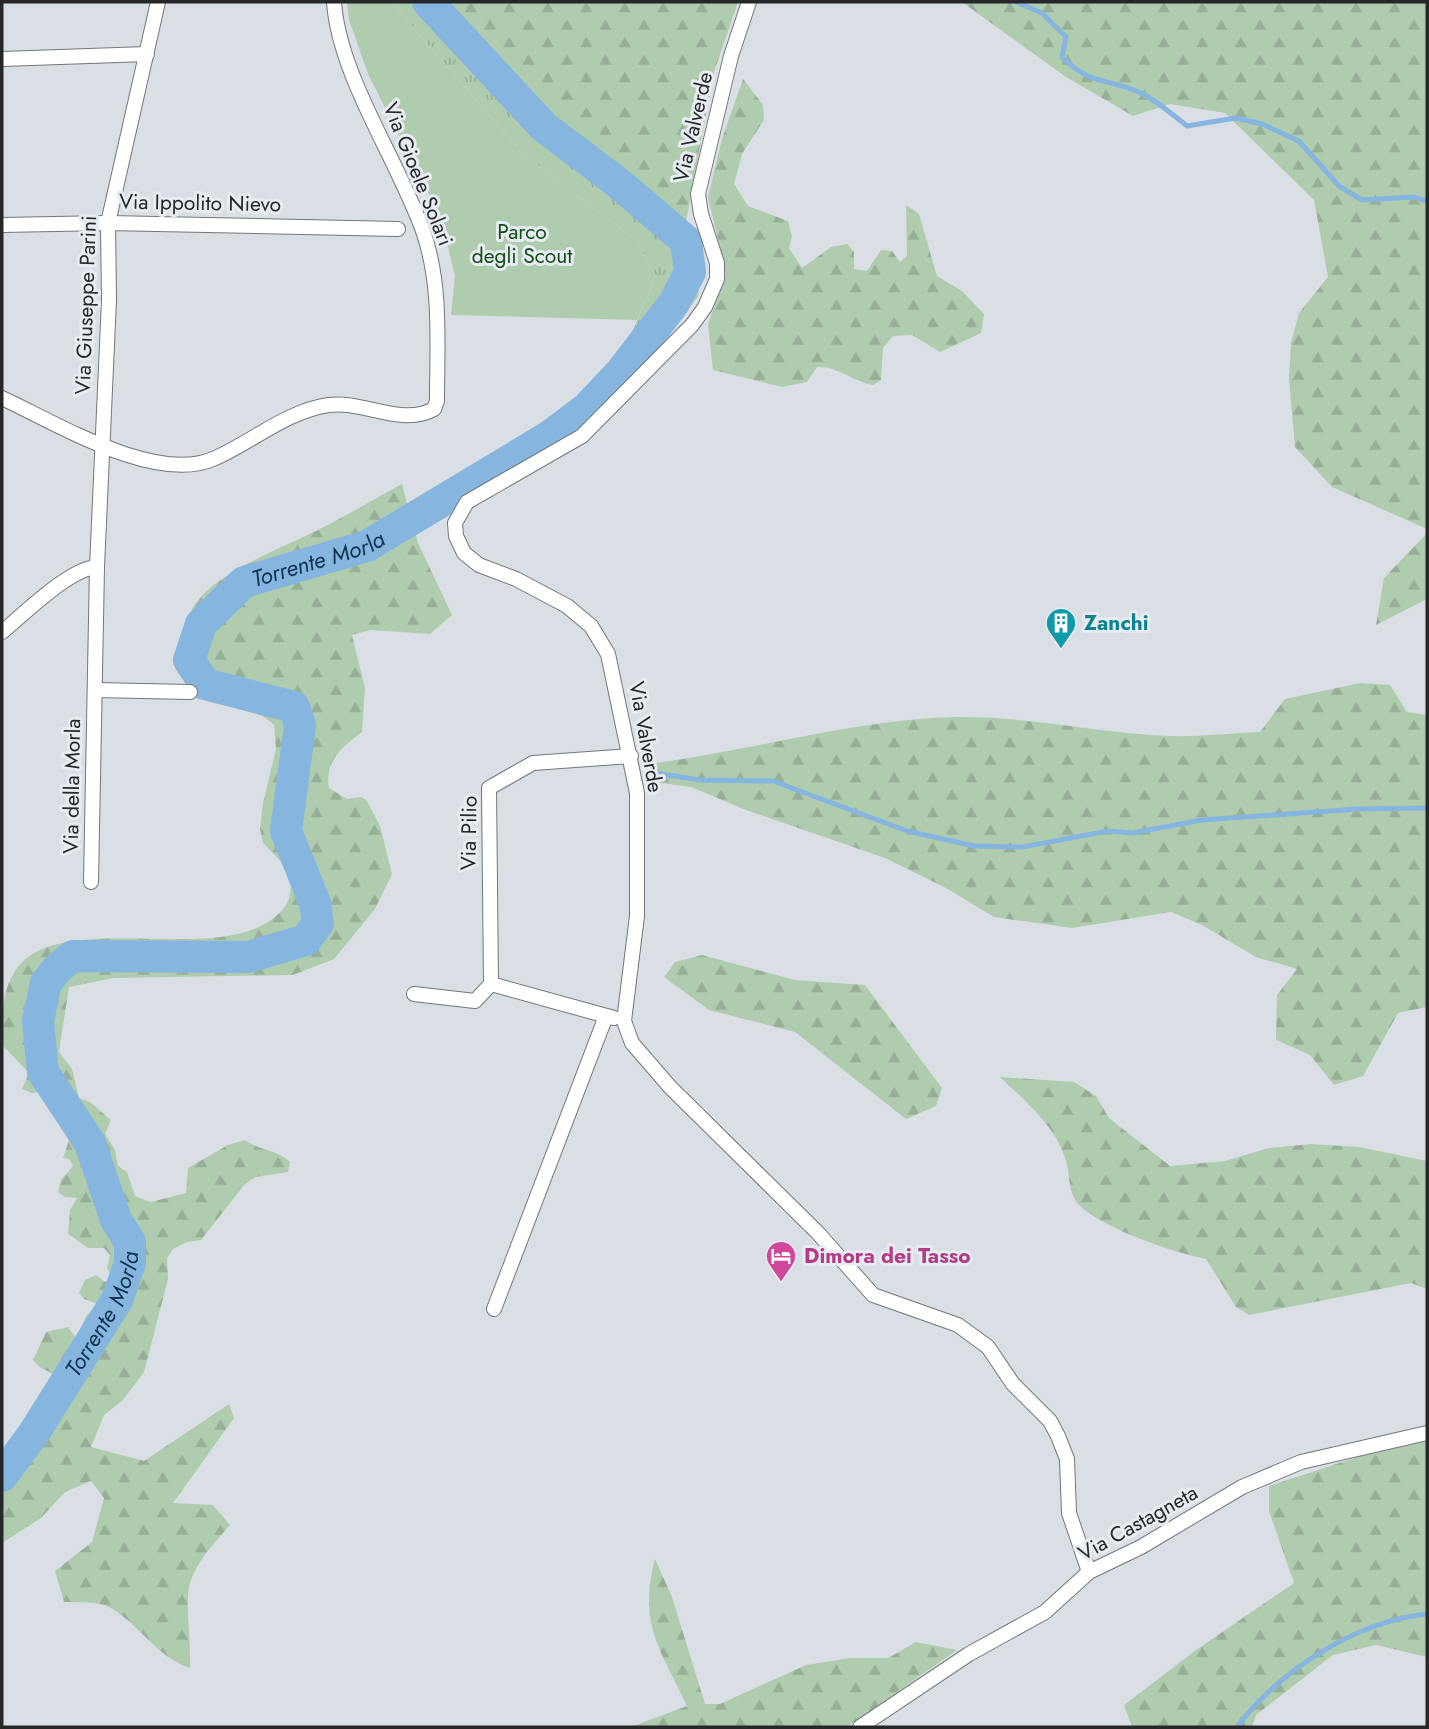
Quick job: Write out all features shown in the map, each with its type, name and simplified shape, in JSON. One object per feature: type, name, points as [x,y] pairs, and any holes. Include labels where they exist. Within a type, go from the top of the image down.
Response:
[{"type":"street","name":"Via Giuseppe Parini","points":[[101,447],[109,300],[108,223],[158,2]]},
{"type":"street","name":"Via Gioele Solari","points":[[101,447],[186,464],[210,461],[284,421],[329,405],[415,415],[434,409],[437,401],[438,325],[431,260],[423,230],[353,74],[335,22],[334,2]]},
{"type":"street","name":"Via Valverde","points":[[624,1021],[637,916],[637,793],[608,654],[591,626],[567,606],[516,579],[479,565],[464,553],[456,536],[455,523],[467,502],[582,436],[646,374],[705,307],[717,279],[717,263],[701,214],[698,194],[731,56],[749,2]]},
{"type":"street","points":[[2,59],[147,54]]},
{"type":"street","name":"Via Ippolito Nievo","points":[[2,225],[108,223],[398,229]]},
{"type":"street","points":[[2,398],[101,447]]},
{"type":"street","name":"Via della Morla","points":[[91,882],[101,447]]},
{"type":"street","points":[[2,632],[70,579],[87,568],[97,567]]},
{"type":"street","name":"Via della Morla","points":[[95,690],[190,692]]},
{"type":"street","name":"Via Pilio","points":[[491,984],[489,788],[533,763],[631,756]]},
{"type":"street","points":[[414,993],[475,1001],[491,984],[624,1021],[632,1043],[670,1087],[818,1233],[873,1295],[958,1325],[988,1347],[1013,1384],[1050,1421],[1058,1436],[1067,1459],[1069,1513],[1089,1572]]},
{"type":"street","points":[[494,1309],[606,1016]]},
{"type":"street","name":"Via Castagneta","points":[[860,1727],[958,1661],[1045,1612],[1089,1572],[1141,1547],[1275,1471],[1323,1456],[1427,1433]]},
{"type":"green space","name":"Parco degli Scout","points":[[347,2],[391,2],[523,154],[637,241],[656,276],[637,320],[451,315],[455,276],[441,218],[368,74],[349,20]]},
{"type":"green space","points":[[391,2],[435,2],[545,124],[686,232],[701,254],[698,297],[635,370],[582,398],[628,342],[656,276],[637,241],[523,154]]},
{"type":"green space","points":[[438,2],[738,2],[714,72],[685,227],[546,121]]},
{"type":"green space","points":[[962,2],[1427,2],[1427,529],[1332,487],[1295,447],[1289,378],[1291,343],[1299,313],[1328,277],[1314,200],[1225,113],[1170,104],[1133,116],[1066,77]]},
{"type":"green space","points":[[743,79],[763,105],[764,120],[742,154],[734,184],[748,206],[788,221],[792,237],[789,248],[802,268],[831,247],[847,244],[854,252],[854,269],[867,271],[881,250],[892,251],[900,262],[907,256],[906,205],[919,214],[937,276],[962,291],[984,314],[981,333],[940,352],[912,335],[893,336],[883,348],[881,380],[873,385],[825,367],[817,367],[807,382],[782,387],[713,370],[708,324],[726,274],[708,197],[722,139]]},
{"type":"green space","points":[[402,484],[418,543],[452,615],[430,634],[370,630],[352,635],[365,688],[362,732],[336,755],[328,778],[329,788],[347,799],[362,797],[367,801],[380,826],[392,874],[375,909],[334,959],[293,975],[113,978],[69,987],[59,1052],[72,1069],[79,1098],[90,1102],[111,1120],[105,1134],[115,1150],[118,1166],[127,1172],[135,1196],[151,1202],[186,1193],[188,1168],[228,1145],[245,1140],[290,1162],[288,1172],[256,1177],[245,1184],[201,1240],[187,1242],[173,1249],[167,1258],[168,1279],[144,1372],[123,1400],[104,1415],[91,1447],[144,1461],[229,1404],[234,1418],[173,1503],[213,1505],[230,1525],[203,1557],[189,1586],[190,1668],[166,1655],[107,1606],[64,1602],[55,1571],[92,1542],[104,1498],[91,1481],[65,1492],[41,1518],[2,1543],[2,1456],[20,1443],[35,1424],[43,1408],[53,1374],[33,1360],[46,1332],[68,1327],[76,1338],[86,1316],[98,1304],[84,1299],[79,1293],[85,1280],[96,1275],[105,1282],[113,1278],[107,1268],[110,1255],[104,1248],[88,1248],[68,1234],[70,1210],[77,1198],[65,1197],[58,1192],[61,1180],[73,1166],[69,1159],[63,1158],[69,1140],[63,1130],[61,1115],[49,1110],[50,1090],[32,1093],[22,1089],[29,1073],[2,1045],[4,1001],[12,976],[33,954],[63,943],[100,939],[223,937],[257,928],[283,909],[288,901],[294,875],[263,843],[260,829],[263,803],[276,749],[274,725],[255,712],[209,690],[193,676],[184,650],[187,621],[195,604],[219,581]]},
{"type":"green space","points":[[1427,533],[1427,599],[1376,625],[1384,578]]},
{"type":"green space","points":[[1360,683],[1390,685],[1407,712],[1427,715],[1427,1007],[1398,1013],[1363,1076],[1334,1085],[1310,1055],[1276,1040],[1277,995],[1297,969],[1256,957],[1202,925],[1171,912],[1072,928],[994,917],[946,888],[885,858],[746,810],[691,787],[646,781],[656,763],[843,729],[919,719],[984,717],[1169,736],[1260,732],[1285,699]]},
{"type":"green space","points":[[702,955],[795,980],[865,985],[942,1088],[936,1106],[906,1119],[795,1032],[709,1010],[664,977],[675,962]]},
{"type":"green space","points":[[1000,1077],[1074,1082],[1096,1096],[1109,1118],[1170,1166],[1225,1161],[1269,1148],[1311,1144],[1359,1147],[1427,1161],[1427,1289],[1411,1283],[1249,1315],[1236,1307],[1206,1259],[1140,1239],[1092,1216],[1081,1207],[1073,1197],[1066,1161],[1055,1136],[1039,1115]]},
{"type":"green space","points":[[1427,1434],[1427,1657],[1376,1645],[1333,1655],[1256,1715],[1252,1727],[1132,1727],[1124,1705],[1196,1650],[1294,1583],[1269,1511],[1269,1486]]},
{"type":"green space","points":[[655,1559],[672,1597],[705,1704],[720,1704],[806,1665],[850,1658],[888,1658],[916,1642],[957,1650],[847,1727],[631,1727],[687,1706],[654,1636],[649,1602]]},
{"type":"waterway","name":"Torrente Morla","points":[[2,1476],[34,1433],[117,1300],[130,1263],[130,1242],[116,1220],[90,1143],[43,1072],[38,1021],[46,983],[58,968],[73,956],[248,957],[306,940],[318,923],[315,903],[286,831],[300,725],[294,707],[205,684],[189,660],[201,624],[244,582],[367,546],[550,436],[587,408],[621,372],[674,303],[690,272],[686,241],[617,182],[544,127],[428,2]]},
{"type":"waterway","points":[[1016,2],[1042,13],[1066,37],[1062,57],[1073,67],[1092,78],[1141,93],[1187,126],[1235,118],[1262,124],[1299,141],[1339,186],[1362,200],[1413,197],[1427,201]]},
{"type":"waterway","points":[[655,773],[700,780],[773,781],[907,831],[974,846],[1022,847],[1108,831],[1132,833],[1202,820],[1358,809],[1427,808]]},
{"type":"waterway","points":[[1237,1727],[1274,1687],[1321,1652],[1373,1627],[1427,1614]]},
{"type":"place","name":"Zanchi","points":[[1061,650]]},
{"type":"place","name":"Dimora dei Tasso","points":[[781,1283]]}]
